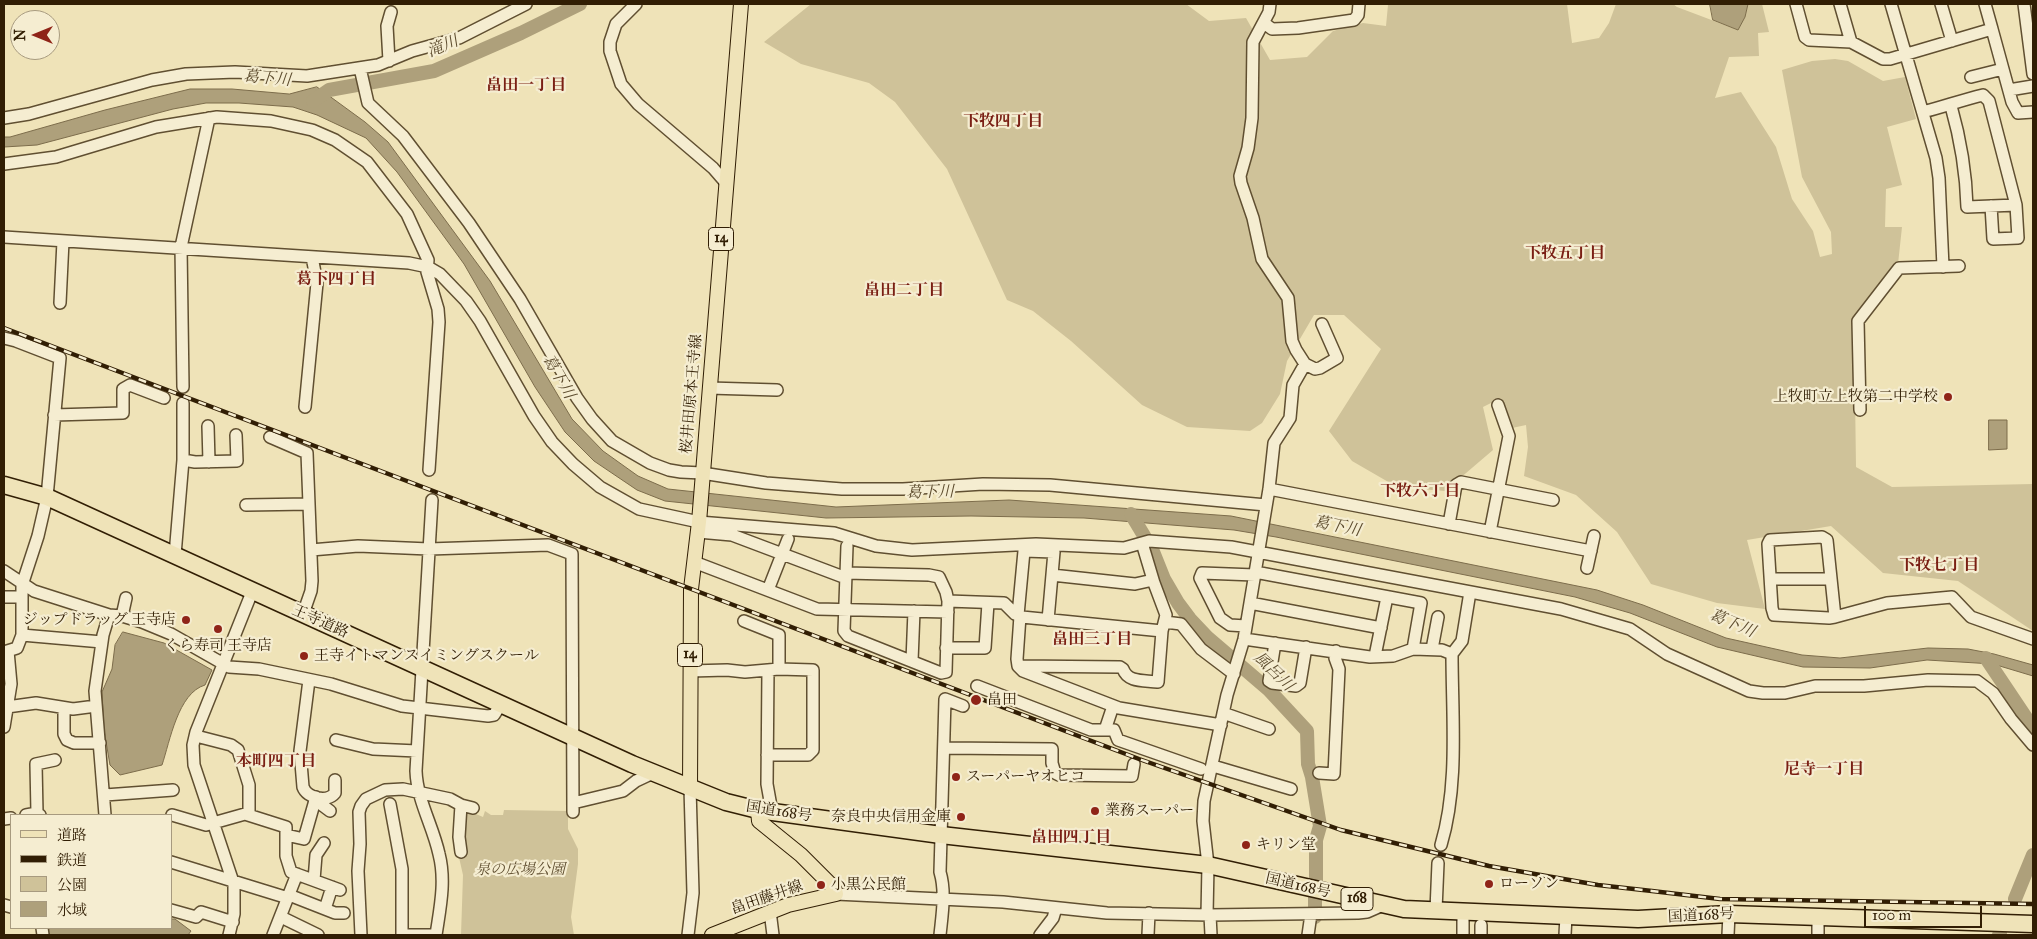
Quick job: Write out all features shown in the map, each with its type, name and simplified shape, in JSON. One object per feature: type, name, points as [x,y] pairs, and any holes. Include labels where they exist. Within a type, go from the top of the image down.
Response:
[{"type":"highway","name":"王寺道路","points":[[4,484],[47,498],[653,773],[690,788]]},
{"type":"highway","name":"国道168号","points":[[690,788],[726,802],[765,811],[941,835],[1208,865],[1404,909],[1638,919],[1729,914],[2033,924]]},
{"type":"main road","name":"桜井田原本王寺線","points":[[690,788],[691,589],[698,527],[741,4]]},
{"type":"main road","name":"畠田藤井線","points":[[717,934],[770,911],[836,894],[834,888],[801,855],[759,821],[765,811]]},
{"type":"street","points":[[4,118],[29,114],[152,80],[186,74],[236,72],[307,76],[360,68],[389,61],[412,51],[459,38],[526,4]]},
{"type":"street","points":[[636,4],[616,24],[610,42],[610,51],[621,84],[638,104],[713,168],[726,183]]},
{"type":"street","points":[[1270,4],[1270,12],[1253,42],[1252,118],[1248,148],[1240,176],[1241,184],[1253,218],[1262,259],[1288,298],[1292,341],[1305,364],[1315,369],[1337,358],[1322,324]]},
{"type":"street","points":[[1264,22],[1272,29],[1298,28],[1354,20],[1358,15],[1359,4]]},
{"type":"street","points":[[1796,4],[1805,37],[1809,40],[1851,42],[1883,59],[1992,29]]},
{"type":"street","points":[[1840,4],[1851,42]]},
{"type":"street","points":[[1891,4],[1923,112],[1938,171],[1943,267]]},
{"type":"street","points":[[1941,4],[1952,41]]},
{"type":"street","points":[[1985,4],[2012,102],[2018,113],[2033,112]]},
{"type":"street","points":[[2024,4],[2033,74]]},
{"type":"street","points":[[389,61],[387,26],[392,12]]},
{"type":"street","points":[[360,68],[365,95],[372,107],[403,136],[419,155],[469,223],[520,299],[577,398],[592,419],[612,441],[650,463],[669,470],[766,483],[842,489],[903,489],[983,484],[1050,485],[1266,505]]},
{"type":"street","points":[[1971,77],[2003,69]]},
{"type":"street","points":[[2009,90],[2033,86]]},
{"type":"street","points":[[1923,112],[1951,106],[1963,100],[1983,95],[1989,101],[2016,205],[2018,238],[1993,239],[1991,206]]},
{"type":"street","points":[[1991,109],[2012,102]]},
{"type":"street","points":[[1951,106],[1964,154],[1967,206],[2016,205]]},
{"type":"street","points":[[183,387],[181,247],[208,118]]},
{"type":"street","points":[[4,164],[56,157],[156,127],[208,118],[241,118],[292,124],[335,140],[350,149],[367,162],[407,214],[428,260],[427,272],[438,309],[439,322],[429,470]]},
{"type":"street","points":[[4,237],[181,247],[409,263],[428,266],[440,274],[466,302],[480,321],[534,416],[552,442],[600,487],[639,509],[732,535],[846,575],[935,576],[942,581],[948,607],[946,672],[941,673],[848,636],[844,631],[846,575],[846,546]]},
{"type":"street","points":[[60,303],[63,241]]},
{"type":"street","points":[[305,407],[317,283],[312,257]]},
{"type":"street","points":[[1860,410],[1858,321],[1899,268],[1959,266]]},
{"type":"street","points":[[4,338],[60,358],[47,498],[38,536],[22,584],[22,636],[16,648],[6,652],[12,684],[4,727]]},
{"type":"street","points":[[1211,935],[1208,916],[1208,865],[1203,810],[1220,725],[1244,639],[1269,489],[1274,443],[1290,418],[1293,385],[1305,364]]},
{"type":"street","points":[[54,415],[123,413],[123,389],[130,385],[164,398]]},
{"type":"street","points":[[709,388],[777,390]]},
{"type":"street","points":[[174,555],[183,460],[183,403]]},
{"type":"street","points":[[1490,532],[1509,436],[1498,405]]},
{"type":"street","points":[[208,426],[209,462]]},
{"type":"street","points":[[183,460],[195,462],[237,461],[236,435]]},
{"type":"street","points":[[270,437],[307,453],[311,591],[303,614]]},
{"type":"street","points":[[1449,524],[1456,485],[1461,482],[1553,500]]},
{"type":"street","points":[[1269,489],[1591,551]]},
{"type":"street","points":[[407,935],[436,935],[442,887],[442,868],[439,852],[416,780],[432,500]]},
{"type":"street","points":[[246,505],[309,504]]},
{"type":"street","points":[[698,527],[834,533],[876,546],[912,550],[1036,544],[1124,548],[1142,543],[1165,541],[1231,547],[1561,609],[1630,629],[1667,654],[1749,691],[1786,693],[1815,686],[1864,686],[1928,680],[1977,682],[1993,693],[2011,719],[2033,745]]},
{"type":"street","points":[[1587,568],[1594,536]]},
{"type":"street","points":[[1835,617],[1827,540],[1822,537],[1770,540],[1768,544],[1774,615],[1829,618],[1835,617],[1887,603],[1952,597],[1958,601],[1971,617],[2033,639]]},
{"type":"street","points":[[768,590],[788,539]]},
{"type":"street","points":[[1018,666],[1120,667],[1130,679],[1158,682],[1165,608],[1153,580],[1142,543]]},
{"type":"street","points":[[310,550],[358,546],[429,549],[548,545],[572,554],[573,807],[624,791],[636,781],[653,773]]},
{"type":"street","points":[[1048,620],[1054,552],[1024,551],[1019,616],[1018,666],[1023,671],[1113,706],[1220,725]]},
{"type":"street","points":[[694,562],[817,609],[914,611],[988,603],[1004,604],[1019,616],[1048,620],[1164,626],[1181,624],[1200,648],[1234,674]]},
{"type":"street","points":[[4,571],[34,592],[109,615],[122,616],[171,634],[229,666],[259,669],[331,684],[387,703],[419,708],[488,716],[494,714],[501,704]]},
{"type":"street","points":[[1246,626],[1230,624],[1220,618],[1200,578],[1202,573],[1255,574],[1421,603],[1413,649]]},
{"type":"street","points":[[1052,575],[1135,584],[1153,580]]},
{"type":"street","points":[[1770,579],[1831,579]]},
{"type":"street","points":[[229,935],[233,922],[235,894],[192,755],[196,736],[252,592]]},
{"type":"street","points":[[1441,845],[1448,820],[1452,792],[1452,654],[1462,641],[1470,592]]},
{"type":"street","points":[[4,597],[21,597]]},
{"type":"street","points":[[1376,656],[1387,597]]},
{"type":"street","points":[[122,616],[126,598]]},
{"type":"street","points":[[946,648],[985,648],[988,603]]},
{"type":"street","points":[[1250,604],[1381,628]]},
{"type":"street","points":[[912,661],[914,611]]},
{"type":"street","points":[[105,814],[105,795],[96,706],[96,681],[104,626],[109,615]]},
{"type":"street","points":[[1432,649],[1438,617]]},
{"type":"street","points":[[744,621],[779,635],[767,755],[765,811]]},
{"type":"street","points":[[22,636],[102,642]]},
{"type":"street","points":[[1244,639],[1376,656],[1393,656],[1413,649],[1432,649],[1452,654]]},
{"type":"street","points":[[1275,643],[1269,681],[1272,683],[1296,686],[1300,682],[1306,647]]},
{"type":"street","points":[[1319,773],[1334,774],[1339,669],[1335,658],[1336,652]]},
{"type":"street","points":[[690,671],[813,670],[814,750],[808,755],[767,755]]},
{"type":"street","points":[[309,680],[300,751],[301,781],[305,792],[322,799],[335,794],[335,780]]},
{"type":"street","points":[[977,686],[1091,730],[1114,730],[1118,740],[1201,770]]},
{"type":"street","points":[[940,935],[943,900],[943,883],[940,872],[945,698],[963,706]]},
{"type":"street","points":[[7,707],[36,702],[64,708],[96,706]]},
{"type":"street","points":[[1106,730],[1113,706]]},
{"type":"street","points":[[64,708],[64,734],[67,740],[74,743],[100,743]]},
{"type":"street","points":[[1223,713],[1269,729]]},
{"type":"street","points":[[196,736],[231,745],[238,750],[250,785],[249,815]]},
{"type":"street","points":[[336,740],[373,749],[417,751]]},
{"type":"street","points":[[944,748],[1052,749],[1052,763],[1055,773],[1059,775],[1132,776],[1134,764]]},
{"type":"street","points":[[34,814],[36,764],[55,760]]},
{"type":"street","points":[[1213,766],[1291,789]]},
{"type":"street","points":[[688,935],[693,893],[690,788]]},
{"type":"street","points":[[361,935],[358,872],[360,844],[359,812],[361,806],[375,794],[385,790],[403,789],[450,799],[467,807],[460,837],[461,852]]},
{"type":"street","points":[[105,795],[172,790]]},
{"type":"street","points":[[316,797],[330,811]]},
{"type":"street","points":[[286,835],[304,839],[316,797]]},
{"type":"street","points":[[390,804],[402,869],[402,935]]},
{"type":"street","points":[[172,815],[206,825],[241,815],[249,815],[286,827],[285,850],[291,872],[336,889],[325,909]]},
{"type":"street","points":[[314,880],[316,855],[324,844]]},
{"type":"street","points":[[172,862],[344,914]]},
{"type":"street","points":[[1436,910],[1438,863]]},
{"type":"street","points":[[273,935],[297,874]]},
{"type":"street","points":[[836,894],[1003,902],[1107,914],[1149,913],[1208,916],[1314,914],[1367,912],[1383,905]]},
{"type":"street","points":[[172,903],[233,922]]},
{"type":"street","points":[[1040,935],[1053,918],[1056,908]]},
{"type":"street","points":[[172,910],[196,917],[200,912]]},
{"type":"street","points":[[770,911],[773,935]]},
{"type":"street","points":[[1463,912],[1463,935]]},
{"type":"street","points":[[1148,935],[1149,913]]},
{"type":"street","points":[[1308,935],[1314,914]]},
{"type":"street","points":[[1728,935],[1729,914]]},
{"type":"street","points":[[1565,935],[1566,916]]},
{"type":"street","points":[[1818,916],[1818,935]]},
{"type":"street","points":[[281,917],[318,935]]},
{"type":"green space","points":[[811,4],[1186,4],[1209,21],[1246,18],[1270,60],[1307,57],[1333,31],[1363,23],[1386,26],[1388,5],[1385,4],[1567,4],[1572,43],[1599,38],[1609,23],[1616,4],[1673,4],[1738,30],[1745,17],[1748,4],[1762,4],[1769,32],[1758,33],[1759,56],[1729,57],[1715,98],[1741,92],[1776,147],[1792,199],[1813,231],[1820,257],[1832,254],[1831,232],[1802,177],[1782,70],[1812,61],[1835,59],[1848,61],[1883,81],[1905,77],[1916,119],[1887,127],[1902,185],[1886,189],[1885,227],[1902,227],[1898,264],[1854,322],[1856,467],[1892,487],[2033,484],[2033,631],[1958,581],[1883,573],[1831,526],[1747,540],[1765,609],[1717,603],[1651,584],[1617,532],[1576,495],[1524,476],[1528,447],[1526,425],[1512,428],[1501,398],[1483,407],[1493,450],[1445,491],[1397,487],[1352,461],[1329,431],[1381,349],[1344,315],[1314,315],[1287,361],[1280,394],[1262,423],[1250,431],[1187,427],[1142,405],[1071,341],[1033,311],[1007,300],[947,169],[895,102],[869,83],[801,64],[764,42]]},
{"type":"green space","name":"泉の広場公園","points":[[464,809],[483,817],[485,811],[491,815],[503,815],[504,810],[568,811],[568,829],[578,849],[578,864],[571,917],[574,935],[461,935],[463,875],[458,853]]},
{"type":"water","points":[[1710,4],[1748,4],[1745,17],[1738,30],[1713,20]]},
{"type":"water","points":[[317,87],[365,122],[388,142],[490,281],[572,419],[603,451],[638,476],[668,489],[836,507],[1009,500],[1231,516],[1597,590],[1643,605],[1726,638],[1802,655],[1840,658],[1928,648],[1968,649],[2033,665],[2033,676],[1993,664],[1927,660],[1870,668],[1803,667],[1717,647],[1630,613],[1575,597],[1234,530],[1084,518],[971,516],[826,518],[665,501],[637,490],[594,461],[565,432],[535,387],[464,264],[397,172],[366,138],[317,115],[293,107],[239,103],[206,103],[173,109],[37,145],[4,147],[4,137],[190,89],[232,89],[289,94]]},
{"type":"water","points":[[1989,420],[2007,420],[2007,449],[1989,450]]},
{"type":"water","points":[[123,632],[164,643],[212,670],[205,685],[188,698],[176,719],[162,765],[120,775],[110,765],[104,730],[102,692],[112,669],[115,645]]},
{"type":"water","points":[[172,919],[175,919],[191,931],[188,935],[50,935],[49,929],[172,929]]},
{"type":"waterway","name":"滝川","points":[[313,101],[329,90],[434,71],[521,33],[580,4]]},
{"type":"waterway","name":"風呂川","points":[[1131,514],[1152,549],[1164,579],[1190,619],[1207,637],[1269,690],[1307,731],[1308,764],[1320,826],[1316,840],[1316,881]]},
{"type":"waterway","points":[[1986,658],[2033,728]]},
{"type":"waterway","points":[[2015,899],[2033,855]]},
{"type":"waterway","name":"風呂川","points":[[1315,897],[1315,917]]},
{"type":"railway","points":[[4,328],[1139,759],[1341,830],[1489,866],[1598,885],[1720,899],[2033,904]]},
{"type":"place","name":"上牧町立上牧第二中学校","points":[[1948,397]]},
{"type":"place","name":"ジップドラッグ 王寺店","points":[[186,620]]},
{"type":"place","name":"くら寿司 王寺店","points":[[218,629]]},
{"type":"place","name":"王寺イトマンスイミングスクール","points":[[304,656]]},
{"type":"place","name":"畠田","points":[[976,700]]},
{"type":"place","name":"スーパーヤオヒコ","points":[[956,777]]},
{"type":"place","name":"業務スーパー","points":[[1095,811]]},
{"type":"place","name":"奈良中央信用金庫","points":[[961,817]]},
{"type":"place","name":"キリン堂","points":[[1246,845]]},
{"type":"place","name":"ローソン","points":[[1489,884]]},
{"type":"place","name":"小黒公民館","points":[[821,885]]},
{"type":"district","name":"畠田一丁目","points":[[526,86]]},
{"type":"district","name":"下牧四丁目","points":[[1003,122]]},
{"type":"district","name":"下牧五丁目","points":[[1565,254]]},
{"type":"district","name":"葛下四丁目","points":[[336,280]]},
{"type":"district","name":"畠田二丁目","points":[[904,291]]},
{"type":"district","name":"下牧六丁目","points":[[1420,492]]},
{"type":"district","name":"下牧七丁目","points":[[1939,566]]},
{"type":"district","name":"畠田三丁目","points":[[1092,640]]},
{"type":"district","name":"本町四丁目","points":[[276,762]]},
{"type":"district","name":"尼寺一丁目","points":[[1824,770]]},
{"type":"district","name":"畠田四丁目","points":[[1071,838]]},
{"type":"water label","name":"葛下川","points":[[267,79]]},
{"type":"water label","name":"葛下川","points":[[558,377]]},
{"type":"water label","name":"葛下川","points":[[930,493]]},
{"type":"water label","name":"葛下川","points":[[1337,527]]},
{"type":"water label","name":"葛下川","points":[[1732,624]]}]
